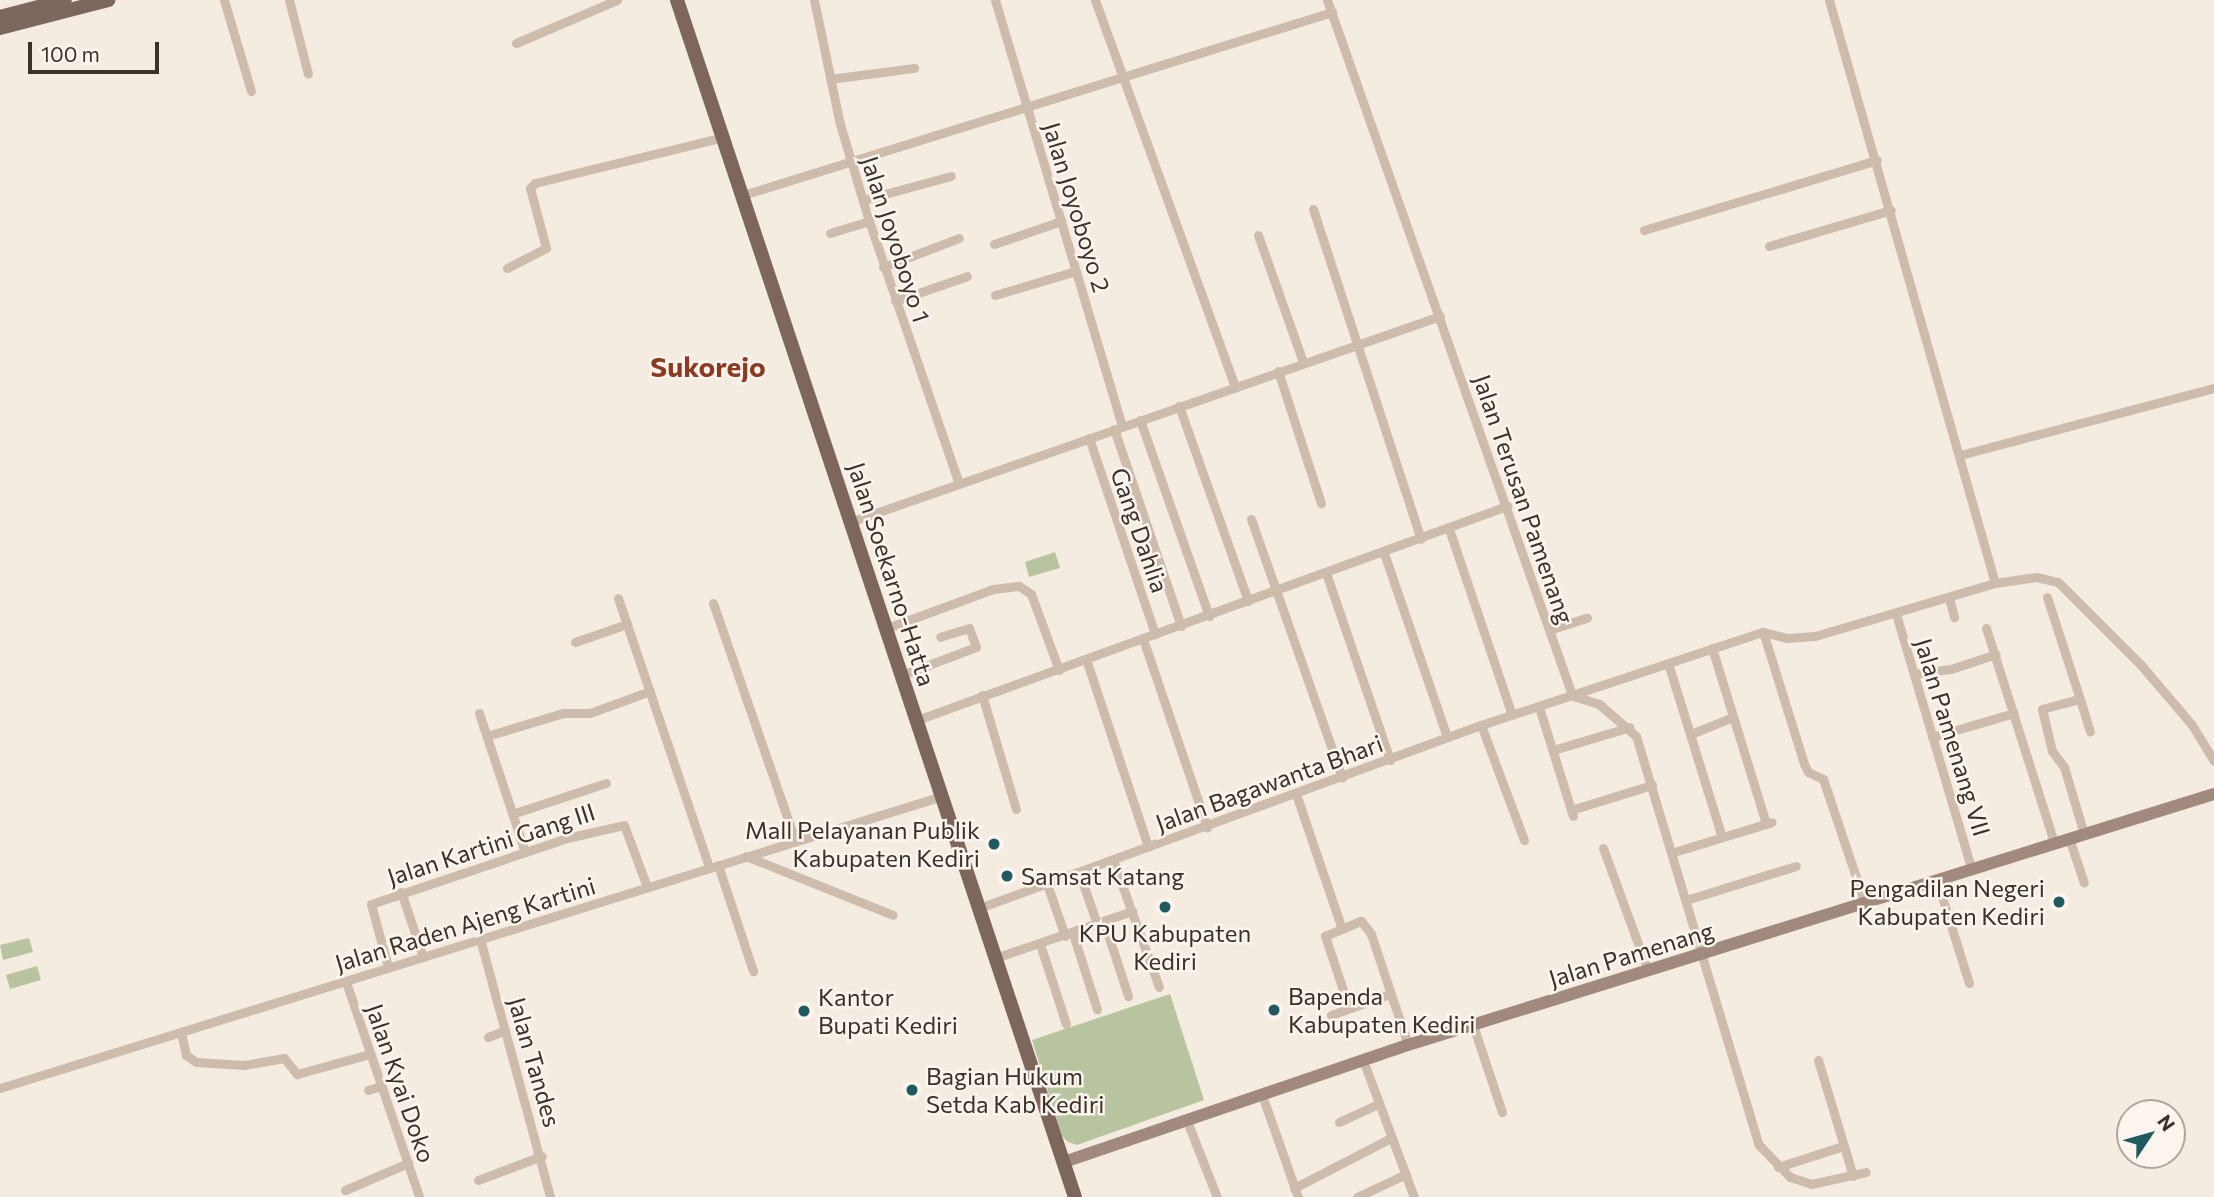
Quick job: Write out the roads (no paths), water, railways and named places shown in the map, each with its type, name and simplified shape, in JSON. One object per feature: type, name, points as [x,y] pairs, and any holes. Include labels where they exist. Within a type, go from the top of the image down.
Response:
[{"type":"main road","points":[[0,17],[65,0]]},
{"type":"main road","points":[[0,29],[108,0]]},
{"type":"main road","name":"Jalan Soekarno-Hatta","points":[[677,0],[1075,1197]]},
{"type":"main road","name":"Jalan Pamenang","points":[[1063,1162],[1408,1045],[2214,794]]},
{"type":"street","points":[[224,0],[251,90]]},
{"type":"street","points":[[289,0],[308,74]]},
{"type":"street","points":[[516,43],[617,0]]},
{"type":"street","name":"Jalan Joyoboyo 1","points":[[814,0],[830,79],[851,161],[883,267],[959,484]]},
{"type":"street","name":"Jalan Joyoboyo 2","points":[[995,0],[1076,271],[1118,427],[1181,626]]},
{"type":"street","points":[[1095,0],[1235,387]]},
{"type":"street","name":"Jalan Terusan Pamenang","points":[[1327,0],[1572,695]]},
{"type":"street","points":[[1829,0],[1877,160],[1995,583]]},
{"type":"street","points":[[743,195],[1026,106],[1124,79],[1332,12]]},
{"type":"street","points":[[830,79],[914,68]]},
{"type":"street","points":[[507,268],[547,248],[530,188],[533,184],[723,137]]},
{"type":"street","points":[[1644,230],[1877,160]]},
{"type":"street","points":[[863,200],[951,176]]},
{"type":"street","points":[[1313,209],[1421,539]]},
{"type":"street","points":[[1769,246],[1891,210]]},
{"type":"street","points":[[830,233],[869,221]]},
{"type":"street","points":[[994,244],[1061,221]]},
{"type":"street","points":[[1258,235],[1303,362]]},
{"type":"street","points":[[883,267],[959,238]]},
{"type":"street","points":[[995,295],[1076,271]]},
{"type":"street","points":[[895,301],[967,276]]},
{"type":"street","points":[[850,522],[1303,362],[1440,317]]},
{"type":"street","points":[[1278,371],[1321,503]]},
{"type":"street","points":[[1960,455],[2214,388]]},
{"type":"street","points":[[1179,406],[1248,601]]},
{"type":"street","points":[[1140,419],[1209,616]]},
{"type":"street","name":"Gang Dahlia","points":[[1089,438],[1155,634]]},
{"type":"street","points":[[917,720],[1384,553],[1507,506]]},
{"type":"street","points":[[1251,519],[1342,777]]},
{"type":"street","points":[[1448,529],[1512,715]]},
{"type":"street","points":[[1384,553],[1447,737]]},
{"type":"street","points":[[1326,573],[1390,760]]},
{"type":"street","points":[[1763,632],[1787,638],[1815,636],[1995,583],[2036,577],[2068,590],[2141,664],[2192,725],[2214,761]]},
{"type":"street","points":[[887,628],[993,589],[1019,586],[1031,594],[1059,670]]},
{"type":"street","points":[[2047,597],[2090,732]]},
{"type":"street","points":[[618,598],[753,971]]},
{"type":"street","points":[[1949,598],[1954,617]]},
{"type":"street","points":[[713,603],[796,840]]},
{"type":"street","name":"Jalan Pamenang VII","points":[[1896,614],[1972,870]]},
{"type":"street","points":[[1549,630],[1587,618]]},
{"type":"street","points":[[575,642],[626,624]]},
{"type":"street","points":[[902,675],[976,647],[969,628],[940,637]]},
{"type":"street","points":[[1986,628],[2054,843]]},
{"type":"street","points":[[1763,632],[1804,764],[1808,772],[1824,779],[1865,904]]},
{"type":"street","name":"Jalan Bagawanta Bhari","points":[[979,908],[1481,725],[1763,632]]},
{"type":"street","points":[[1143,639],[1207,827]]},
{"type":"street","points":[[1674,852],[1769,823],[1712,648]]},
{"type":"street","points":[[1914,674],[1951,669],[1996,654]]},
{"type":"street","points":[[1087,659],[1149,848]]},
{"type":"street","points":[[1668,663],[1722,838]]},
{"type":"street","points":[[487,736],[564,713],[590,713],[650,691]]},
{"type":"street","points":[[982,695],[1016,809]]},
{"type":"street","points":[[1572,695],[1599,704],[1630,727],[1674,852],[1755,1138],[1778,1167],[1790,1177],[1811,1184],[1853,1177],[1866,1172]]},
{"type":"street","points":[[2080,699],[2041,712],[2084,834]]},
{"type":"street","points":[[1539,707],[1572,813],[1652,785]]},
{"type":"street","points":[[479,713],[524,852]]},
{"type":"street","points":[[1932,737],[2014,713]]},
{"type":"street","points":[[1691,734],[1733,718]]},
{"type":"street","points":[[1481,725],[1524,840]]},
{"type":"street","points":[[1553,750],[1630,727]]},
{"type":"street","points":[[512,814],[606,783]]},
{"type":"street","points":[[1296,794],[1341,926]]},
{"type":"street","name":"Jalan Raden Ajeng Kartini","points":[[0,1088],[942,796]]},
{"type":"street","name":"Jalan Kartini Gang III","points":[[388,967],[369,906],[401,892],[524,852],[624,825],[647,887]]},
{"type":"street","points":[[2069,838],[2084,883]]},
{"type":"street","points":[[1603,848],[1648,971]]},
{"type":"street","points":[[746,856],[893,915]]},
{"type":"street","points":[[1113,860],[1159,988]]},
{"type":"street","points":[[1686,900],[1796,866]]},
{"type":"street","points":[[1079,872],[1128,996]]},
{"type":"street","points":[[1937,881],[1969,983]]},
{"type":"street","points":[[1047,884],[1097,1009]]},
{"type":"street","points":[[401,892],[423,957]]},
{"type":"street","points":[[995,958],[1069,935],[1132,911]]},
{"type":"street","points":[[1349,1008],[1325,940],[1326,933],[1351,921],[1366,924],[1408,1045]]},
{"type":"street","name":"Jalan Tandes","points":[[480,939],[542,1156],[547,1196]]},
{"type":"street","points":[[1040,944],[1066,1024]]},
{"type":"street","name":"Jalan Kyai Doko","points":[[346,982],[419,1197]]},
{"type":"street","points":[[1331,1015],[1390,993]]},
{"type":"street","points":[[1473,1025],[1502,1112]]},
{"type":"street","points":[[488,1037],[505,1030]]},
{"type":"street","points":[[181,1032],[187,1055],[196,1062],[244,1065],[284,1058],[298,1074],[370,1054]]},
{"type":"street","points":[[1363,1060],[1414,1197]]},
{"type":"street","points":[[1818,1060],[1853,1177]]},
{"type":"street","points":[[368,1090],[381,1086]]},
{"type":"street","points":[[1262,1095],[1296,1193],[1391,1138]]},
{"type":"street","points":[[1339,1122],[1378,1104]]},
{"type":"street","points":[[1187,1121],[1217,1197]]},
{"type":"street","points":[[1778,1167],[1843,1146]]},
{"type":"street","points":[[478,1180],[542,1156]]},
{"type":"street","points":[[345,1190],[408,1163]]},
{"type":"street","points":[[1357,1197],[1406,1174]]},
{"type":"place","name":"Mall Pelayanan Publik Kabupaten Kediri","points":[[994,844]]},
{"type":"place","name":"Samsat Katang","points":[[1007,876]]},
{"type":"place","name":"Pengadilan Negeri Kabupaten Kediri","points":[[2059,902]]},
{"type":"place","name":"KPU Kabupaten Kediri","points":[[1165,907]]},
{"type":"place","name":"Bapenda Kabupaten Kediri","points":[[1274,1010]]},
{"type":"place","name":"Kantor Bupati Kediri","points":[[804,1011]]},
{"type":"place","name":"Bagian Hukum Setda Kab Kediri","points":[[912,1090]]},
{"type":"district","name":"Sukorejo","points":[[708,366]]}]
